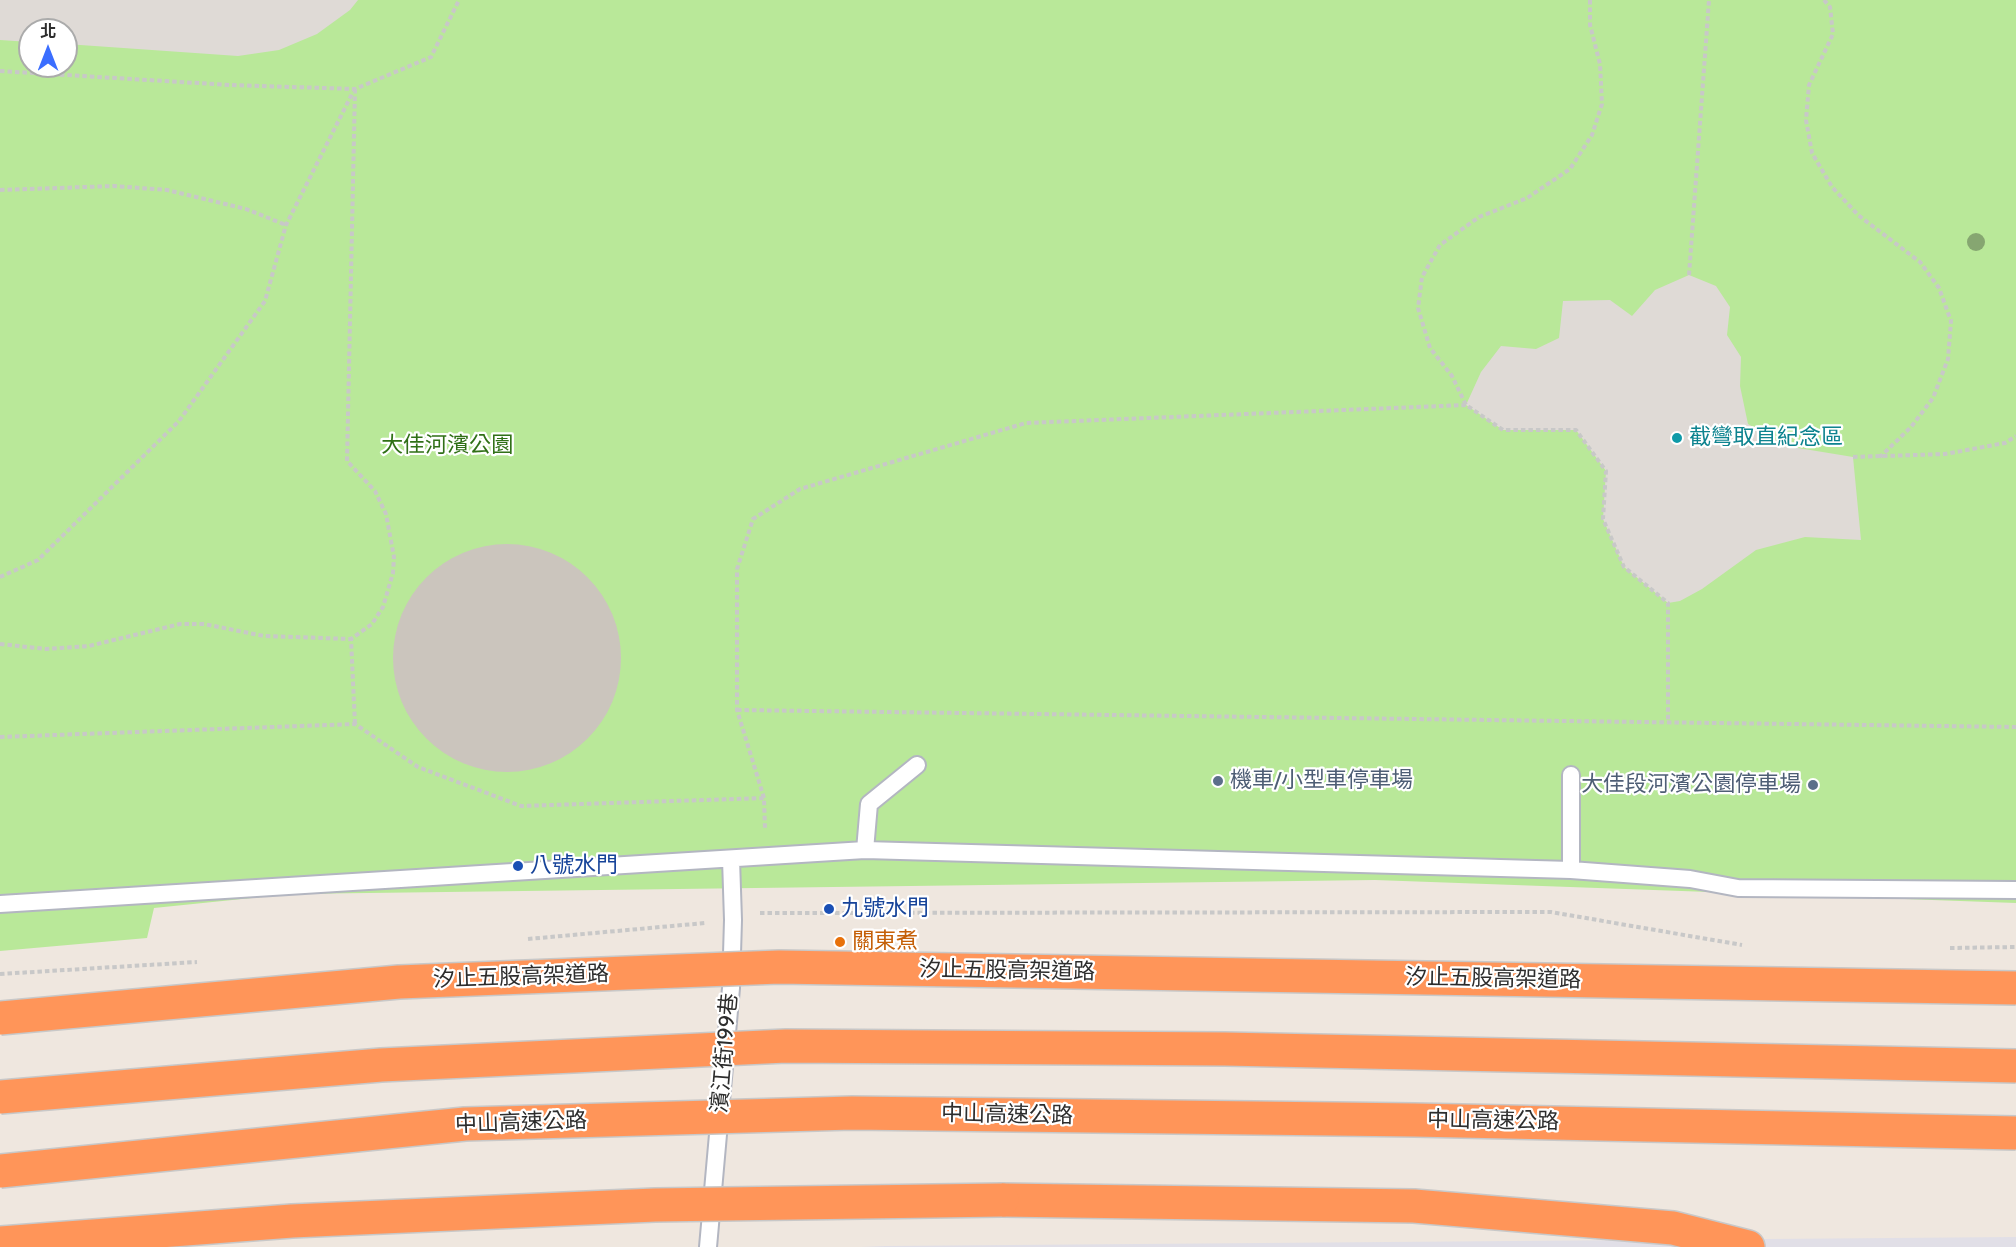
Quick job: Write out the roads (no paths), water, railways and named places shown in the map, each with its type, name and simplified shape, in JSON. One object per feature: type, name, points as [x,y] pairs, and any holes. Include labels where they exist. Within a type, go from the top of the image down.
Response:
[{"type":"highway","name":"汐止五股高架道路","points":[[0,1018],[399,982],[778,967],[2016,988]]},
{"type":"highway","points":[[0,1097],[381,1065],[786,1046],[1225,1049],[2016,1065]]},
{"type":"highway","name":"中山高速公路","points":[[0,1171],[465,1124],[852,1113],[1415,1120],[2016,1133]]},
{"type":"highway","points":[[0,1243],[292,1221],[644,1205],[1002,1200],[1414,1206],[1673,1228],[1748,1247]]},
{"type":"lane","points":[[866,850],[869,804],[917,765]]},
{"type":"lane","points":[[1571,775],[1571,870]]},
{"type":"lane","points":[[0,904],[866,850],[1571,870],[1690,879],[1738,888],[2016,890]]},
{"type":"lane","name":"濱江街199巷","points":[[708,1247],[731,988],[731,859]]},
{"type":"place","name":"截彎取直紀念區","points":[[1677,438]]},
{"type":"place","name":"機車/小型車停車場","points":[[1218,781]]},
{"type":"place","name":"大佳段河濱公園停車場","points":[[1813,785]]},
{"type":"place","name":"八號水門","points":[[518,866]]},
{"type":"place","name":"九號水門","points":[[829,909]]},
{"type":"place","name":"關東煮","points":[[840,942]]},
{"type":"park label","name":"大佳河濱公園","points":[[447,446]]}]
